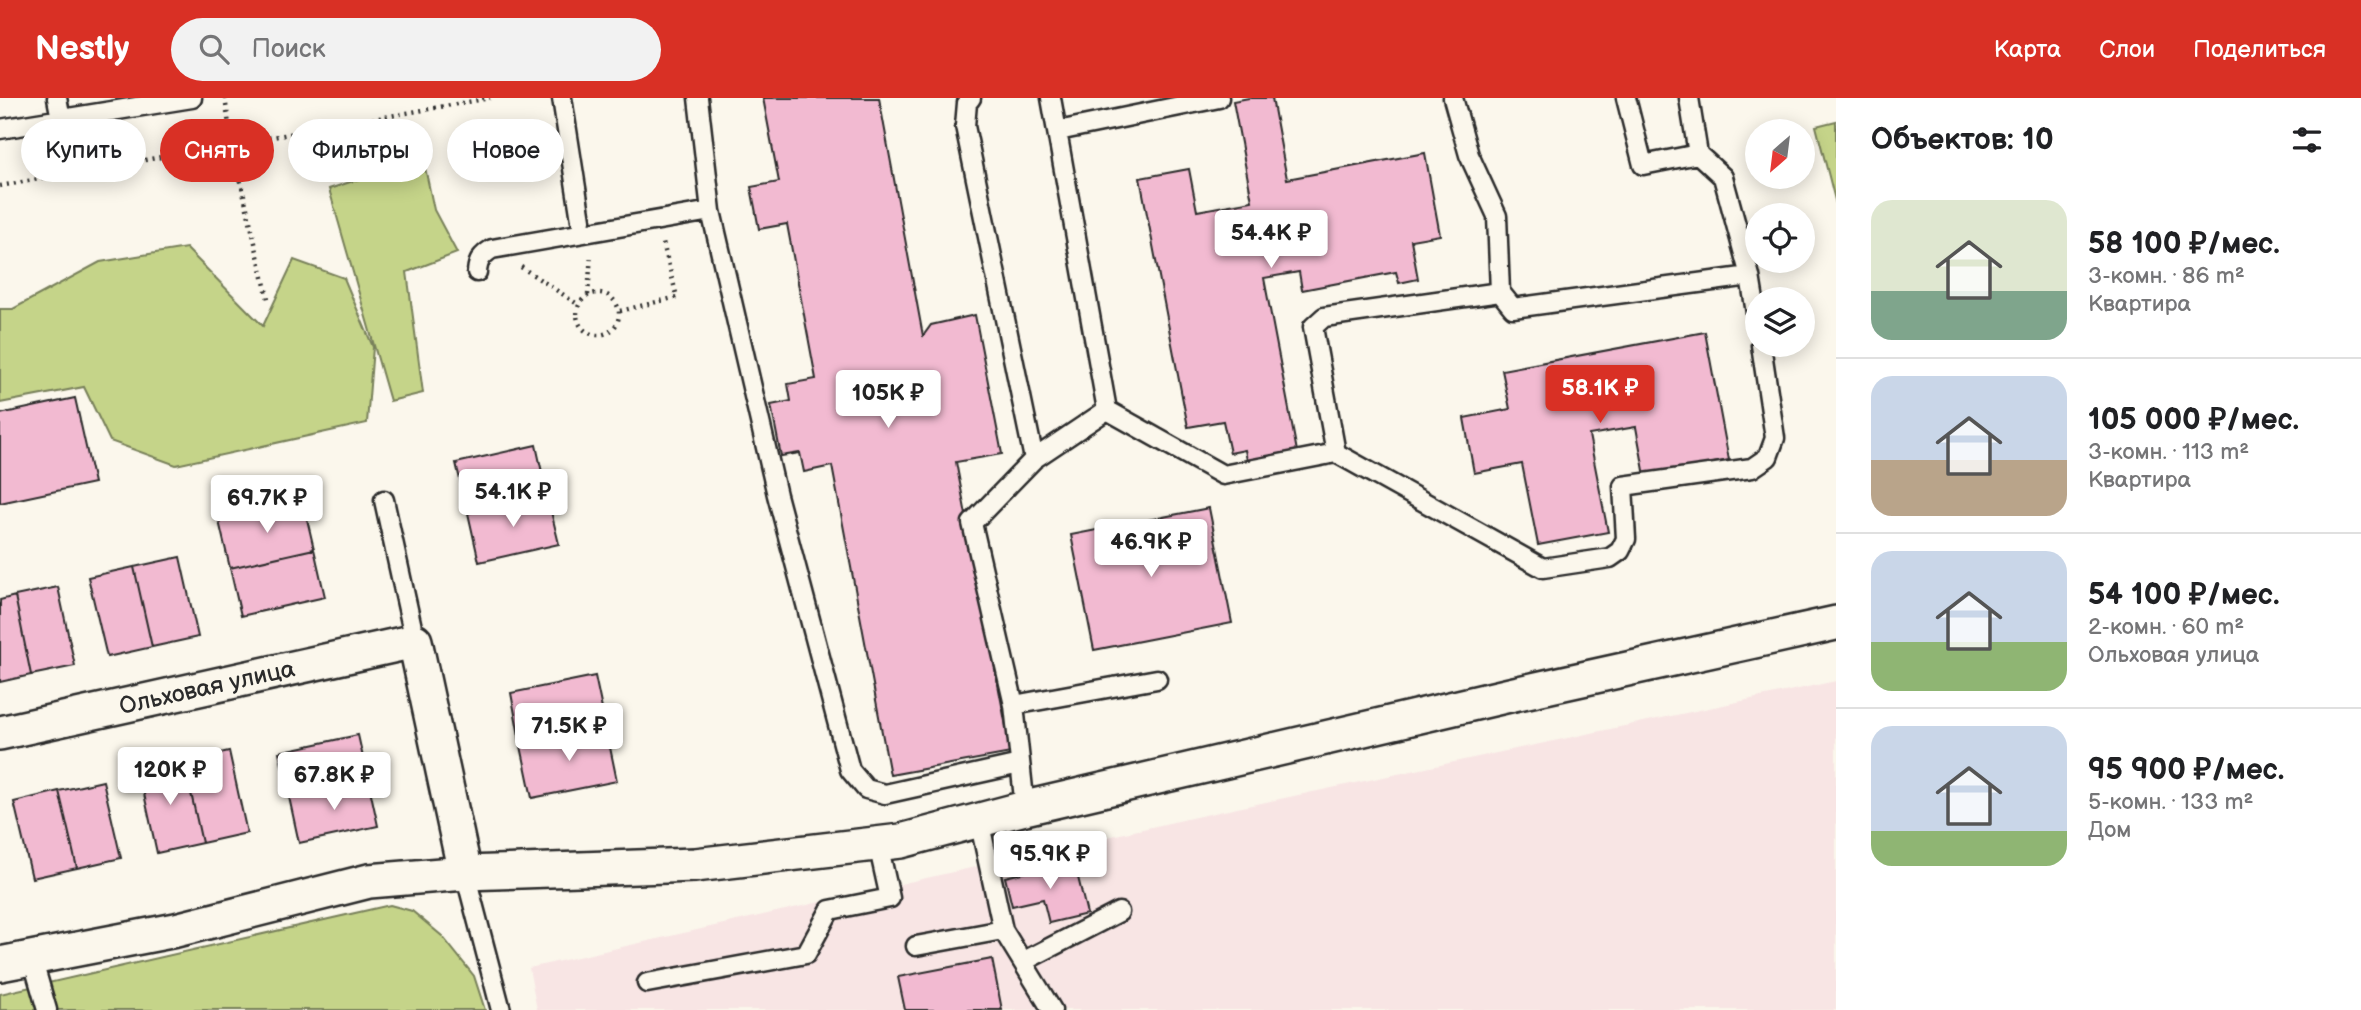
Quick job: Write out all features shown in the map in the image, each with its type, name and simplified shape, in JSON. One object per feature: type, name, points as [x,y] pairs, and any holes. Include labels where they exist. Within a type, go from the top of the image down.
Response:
[{"type":"street","points":[[0,964],[176,930],[369,881],[465,873],[695,865],[901,841],[1025,808],[1514,694],[1836,623]]},
{"type":"street","name":"Ольховая улица","points":[[0,733],[415,642]]},
{"type":"street","points":[[415,642],[465,873]]},
{"type":"lane","points":[[57,98],[61,119]]},
{"type":"lane","points":[[67,119],[192,98]]},
{"type":"lane","points":[[562,98],[581,220]]},
{"type":"lane","points":[[698,98],[711,211],[777,495],[850,770],[866,789],[885,794],[1020,764]]},
{"type":"lane","points":[[971,98],[967,103],[965,126],[1034,459]]},
{"type":"lane","points":[[1051,98],[1107,410]]},
{"type":"lane","points":[[1058,131],[1219,98]]},
{"type":"lane","points":[[1453,98],[1469,155],[1497,216],[1500,292],[1513,308],[1750,276]]},
{"type":"lane","points":[[1626,98],[1643,165],[1698,154]]},
{"type":"lane","points":[[1689,98],[1698,154],[1723,177],[1752,287]]},
{"type":"lane","points":[[0,129],[21,126]]},
{"type":"lane","points":[[477,272],[483,254],[492,249],[711,211]]},
{"type":"lane","points":[[1336,453],[1313,327],[1324,317],[1500,292]]},
{"type":"lane","points":[[1107,410],[1223,475],[1336,453],[1543,568],[1610,558],[1620,551],[1626,539],[1623,486],[1752,468],[1768,457],[1775,438],[1763,357]]},
{"type":"lane","points":[[1025,808],[1014,705],[972,523],[1034,459],[1107,410]]},
{"type":"lane","points":[[384,500],[415,642]]},
{"type":"lane","points":[[1014,705],[1157,679]]},
{"type":"lane","points":[[979,820],[1003,930],[1052,1010]]},
{"type":"lane","points":[[647,983],[806,954],[830,910],[890,898],[878,844]]},
{"type":"lane","points":[[465,873],[500,1010]]},
{"type":"lane","points":[[1024,961],[1119,912]]},
{"type":"lane","points":[[916,946],[1003,930]]},
{"type":"lane","points":[[32,958],[47,1010]]},
{"type":"path","points":[[225,98],[228,119]]},
{"type":"path","points":[[274,137],[490,98]]},
{"type":"path","points":[[0,186],[160,157]]},
{"type":"path","points":[[241,182],[270,303]]},
{"type":"path","points":[[620,311],[677,296],[658,220]]},
{"type":"path","points":[[588,295],[602,293],[614,299],[620,311],[617,324],[608,334],[595,336],[583,329],[577,318],[579,305],[588,295],[593,241]]},
{"type":"path","points":[[517,265],[579,305]]},
{"type":"shaded area","points":[[1836,681],[1836,1010],[537,1010],[529,968],[1200,816]]},
{"type":"green space","points":[[1836,121],[1836,204],[1816,126]]},
{"type":"green space","points":[[350,182],[428,182],[434,210],[457,253],[407,272],[423,393],[390,401],[329,189]]},
{"type":"green space","points":[[186,248],[263,326],[294,260],[344,278],[373,347],[367,423],[176,465],[110,441],[84,387],[0,403],[0,309],[13,309],[100,262]]},
{"type":"green space","points":[[390,905],[412,911],[442,936],[474,976],[485,1010],[0,1010],[0,994]]},
{"type":"building","points":[[763,98],[879,98],[923,336],[931,325],[975,315],[1002,454],[956,462],[1011,753],[890,775],[832,466],[804,472],[800,453],[781,456],[771,405],[791,401],[788,384],[816,379],[787,224],[759,229],[751,187],[779,182]]},
{"type":"building","points":[[1272,98],[1287,179],[1425,153],[1440,235],[1411,240],[1418,279],[1399,283],[1396,272],[1302,290],[1299,272],[1264,278],[1299,462],[1249,471],[1245,450],[1230,453],[1223,421],[1188,427],[1140,178],[1189,169],[1197,211],[1252,201],[1233,101]]},
{"type":"building","points":[[1705,332],[1729,460],[1645,476],[1636,427],[1589,435],[1608,532],[1538,545],[1522,464],[1474,473],[1464,418],[1510,409],[1502,370]]},
{"type":"building","points":[[75,398],[94,483],[0,503],[0,414]]},
{"type":"building","points":[[536,445],[547,495],[468,513],[456,463]]},
{"type":"building","points":[[547,495],[559,544],[479,562],[468,513]]},
{"type":"building","points":[[303,502],[314,549],[230,568],[219,521]]},
{"type":"building","points":[[1209,508],[1232,623],[1094,650],[1071,535]]},
{"type":"building","points":[[314,549],[325,597],[241,616],[230,568]]},
{"type":"building","points":[[180,557],[198,637],[152,647],[134,567]]},
{"type":"building","points":[[134,567],[152,647],[107,657],[88,577]]},
{"type":"building","points":[[58,587],[75,666],[31,675],[15,596]]},
{"type":"building","points":[[15,596],[31,675],[0,682],[0,600]]},
{"type":"building","points":[[595,676],[606,728],[521,746],[511,693]]},
{"type":"building","points":[[606,728],[617,781],[532,798],[521,746]]},
{"type":"building","points":[[358,735],[368,780],[289,797],[279,752]]},
{"type":"building","points":[[229,751],[247,833],[202,843],[184,761]]},
{"type":"building","points":[[184,761],[202,843],[157,853],[139,771]]},
{"type":"building","points":[[368,780],[378,826],[299,843],[289,797]]},
{"type":"building","points":[[103,781],[121,858],[77,868],[59,791]]},
{"type":"building","points":[[59,791],[77,868],[32,878],[14,802]]},
{"type":"building","points":[[1074,861],[1087,914],[1049,923],[1043,899],[1012,906],[1005,877]]},
{"type":"building","points":[[992,959],[1002,1010],[905,1010],[898,977]]}]
